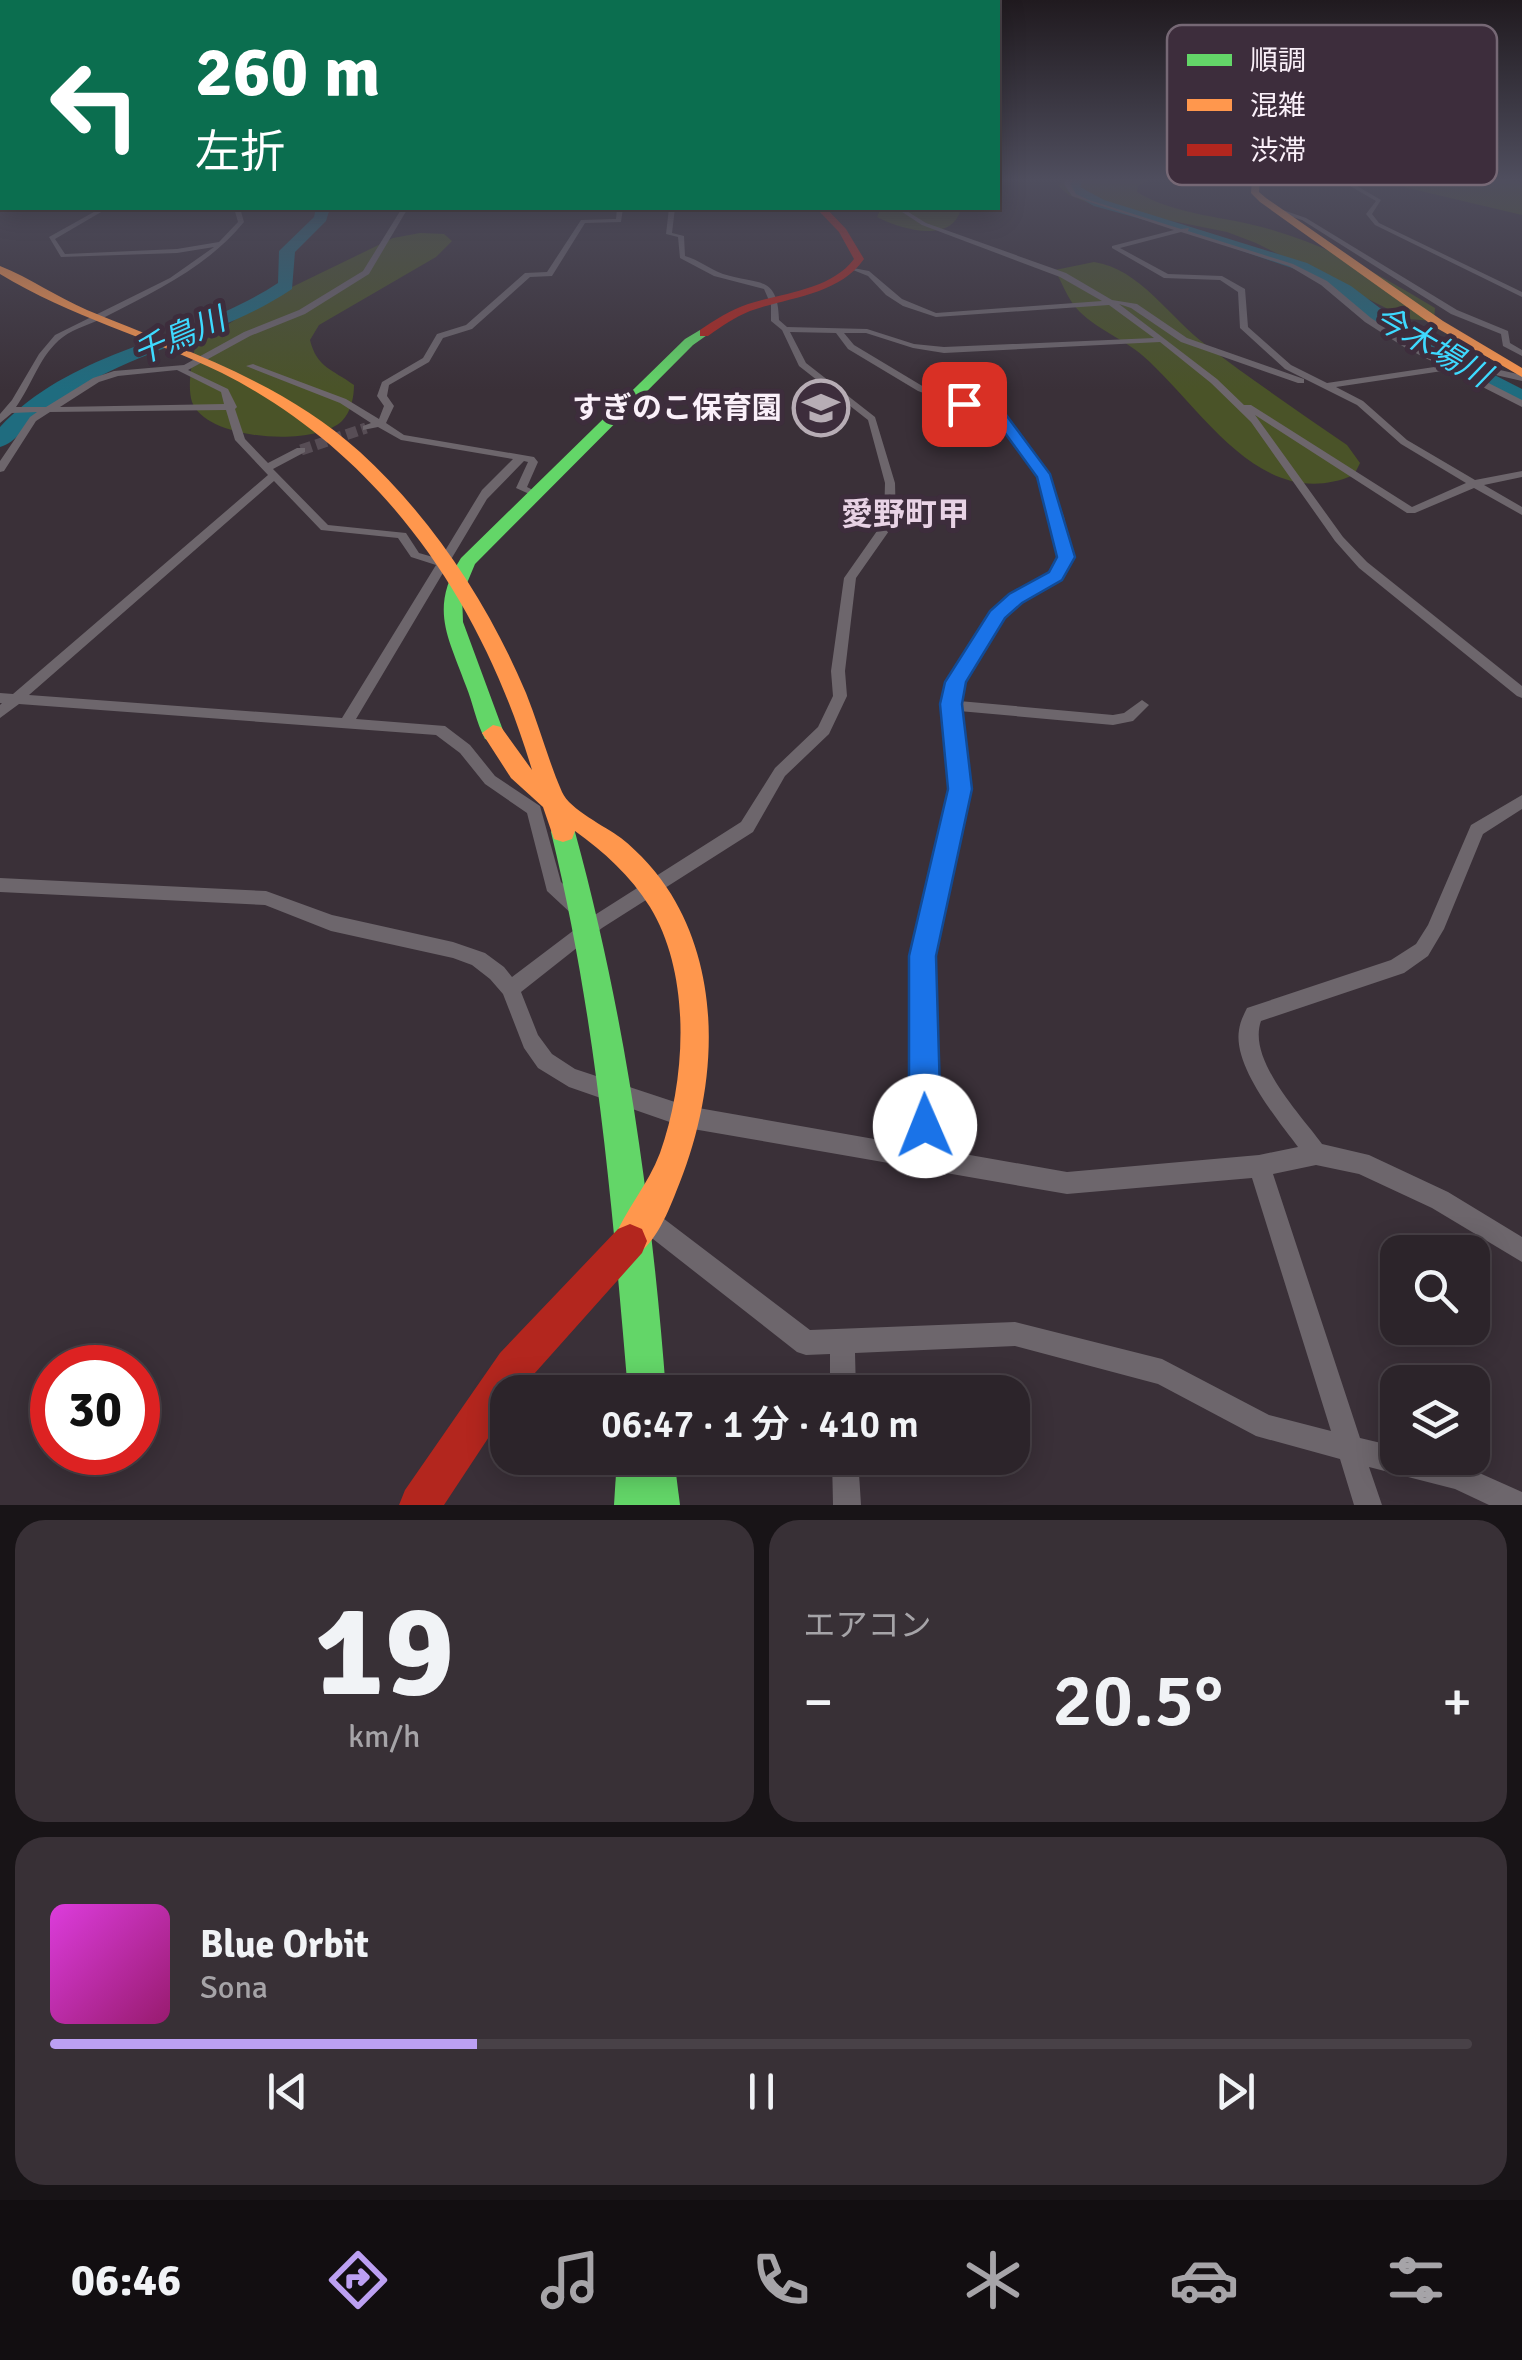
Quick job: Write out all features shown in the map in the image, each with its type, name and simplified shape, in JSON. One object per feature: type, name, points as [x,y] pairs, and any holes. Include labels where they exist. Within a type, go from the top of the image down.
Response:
[{"type":"main road","points":[[420,1505],[515,1364],[647,1220],[674,1165],[687,1117],[694,1047],[691,988],[677,936],[652,888],[614,844],[527,778],[499,748],[452,624],[452,586],[468,562],[688,342],[737,312],[836,280],[855,270],[859,259],[854,249]]},
{"type":"main road","points":[[1332,249],[1438,324],[1522,376]]},
{"type":"main road","points":[[0,251],[21,274],[57,301]]},
{"type":"main road","points":[[0,268],[57,301],[275,395],[338,437],[430,533],[464,585],[498,648],[529,725],[562,826],[593,959],[619,1131],[645,1375]]},
{"type":"main road","points":[[640,1375],[641,1338]]},
{"type":"main road","points":[[635,1505],[636,1475]]},
{"type":"main road","points":[[656,1475],[659,1505]]},
{"type":"street","points":[[58,249],[63,256],[193,249]]},
{"type":"street","points":[[0,420],[14,410],[60,336],[179,280],[216,249]]},
{"type":"street","points":[[0,468],[41,412],[104,376],[182,367],[302,312],[366,272],[380,249]]},
{"type":"street","points":[[366,428],[382,422],[389,406],[382,396],[385,384],[426,360],[440,336],[469,327],[528,275],[549,274],[565,249]]},
{"type":"street","points":[[510,989],[596,923],[747,827],[780,772],[824,730],[840,696],[838,672],[850,578],[890,521],[890,482],[872,420],[802,364],[785,329],[775,321],[774,299],[756,280],[722,276],[698,260],[682,257],[682,249]]},
{"type":"street","points":[[993,249],[1063,275],[1111,302],[1214,381],[1254,420],[1338,538],[1364,565],[1522,693]]},
{"type":"street","points":[[1118,249],[1167,276],[1222,278],[1237,286],[1244,300],[1244,328],[1288,366],[1370,410],[1404,442],[1522,512]]},
{"type":"street","points":[[1249,249],[1310,274],[1368,320],[1522,404]]},
{"type":"street","points":[[1353,249],[1454,312],[1506,333],[1506,344],[1522,354]]},
{"type":"street","points":[[1429,249],[1522,295]]},
{"type":"street","points":[[855,270],[876,275],[891,294],[921,312],[936,315],[1111,302],[1134,306],[1165,330],[1196,345],[1290,378],[1324,384],[1455,366],[1522,376]]},
{"type":"street","points":[[785,329],[867,331],[913,346],[944,350],[1158,340]]},
{"type":"street","points":[[838,329],[851,346],[921,389],[999,415],[1045,477],[1066,557],[1063,569],[997,615],[960,672],[951,704],[960,789],[922,956],[925,1160]]},
{"type":"street","points":[[250,366],[343,400],[400,437],[522,457],[533,462],[522,488],[536,494]]},
{"type":"street","points":[[182,367],[184,372],[225,390],[240,440],[325,528],[402,535],[415,555],[443,563]]},
{"type":"street","points":[[1235,402],[1290,433],[1406,510],[1417,512],[1476,484],[1522,474]]},
{"type":"street","points":[[14,410],[232,408]]},
{"type":"street","points":[[0,713],[7,698],[300,450]]},
{"type":"street","points":[[347,722],[468,528],[476,507],[497,479],[522,457]]},
{"type":"street","points":[[7,698],[428,727],[454,739],[490,780],[534,810],[553,886],[596,923]]},
{"type":"street","points":[[951,704],[1098,720],[1128,717],[1142,706]]},
{"type":"street","points":[[1316,1154],[1252,1060],[1245,1040],[1246,1025],[1254,1014],[1396,966],[1422,950],[1436,929],[1477,830],[1522,801]]},
{"type":"street","points":[[0,886],[266,898],[331,923],[478,959],[497,972],[510,989],[530,1041],[545,1061],[569,1077],[687,1117],[1066,1182],[1259,1166],[1316,1154],[1361,1163],[1409,1185],[1522,1250]]},
{"type":"street","points":[[1259,1166],[1368,1505]]},
{"type":"street","points":[[647,1220],[806,1343],[1015,1334],[1162,1372],[1265,1427],[1457,1476],[1520,1505]]},
{"type":"street","points":[[842,1342],[843,1375]]},
{"type":"street","points":[[846,1475],[847,1505]]},
{"type":"green space","points":[[370,249],[444,249],[319,325],[310,340],[313,349],[321,362],[354,385],[348,413],[328,429],[287,437],[239,432],[202,415],[192,402],[190,374],[195,347],[261,302]]},
{"type":"green space","points":[[1268,249],[1324,249],[1435,308],[1434,321],[1408,319]]},
{"type":"green space","points":[[1094,262],[1110,266],[1140,284],[1206,345],[1347,445],[1360,463],[1354,475],[1320,483],[1290,480],[1261,468],[1235,450],[1142,355],[1073,304],[1055,270]]},
{"type":"waterway","name":"千鳥川","points":[[0,440],[34,407],[103,366],[273,294],[286,285],[289,249]]},
{"type":"waterway","name":"今木場川","points":[[1252,249],[1301,266],[1345,290],[1407,338],[1522,397]]},
{"type":"tunnel","points":[[301,450],[366,428]]},
{"type":"traffic: fast","points":[[493,733],[453,622],[453,595],[458,579],[467,562],[689,342],[704,333]]},
{"type":"traffic: fast","points":[[563,832],[581,900],[607,1039],[645,1375]]},
{"type":"traffic: fast","points":[[635,1505],[636,1475]]},
{"type":"traffic: fast","points":[[656,1475],[659,1505]]},
{"type":"traffic: slow","points":[[1333,249],[1439,324],[1522,373]]},
{"type":"traffic: slow","points":[[0,269],[82,312],[228,371],[295,409],[353,454],[404,505],[447,562],[483,624],[514,690],[563,832]]},
{"type":"traffic: slow","points":[[493,733],[519,772],[632,863],[661,902],[681,948],[692,998],[694,1051],[689,1104],[676,1154],[656,1201],[630,1241]]},
{"type":"traffic: jam","points":[[704,333],[738,312],[839,278],[859,259],[853,249]]},
{"type":"traffic: jam","points":[[420,1505],[513,1366],[630,1241]]},
{"type":"place","name":"すぎのこ保育園","points":[[821,408]]},
{"type":"district","name":"愛野町甲","points":[[905,514]]},
{"type":"route","points":[[925,1126],[922,956],[960,789],[951,704],[955,682],[997,615],[1016,598],[1056,576],[1066,557],[1045,477],[999,415],[964,404]]}]
